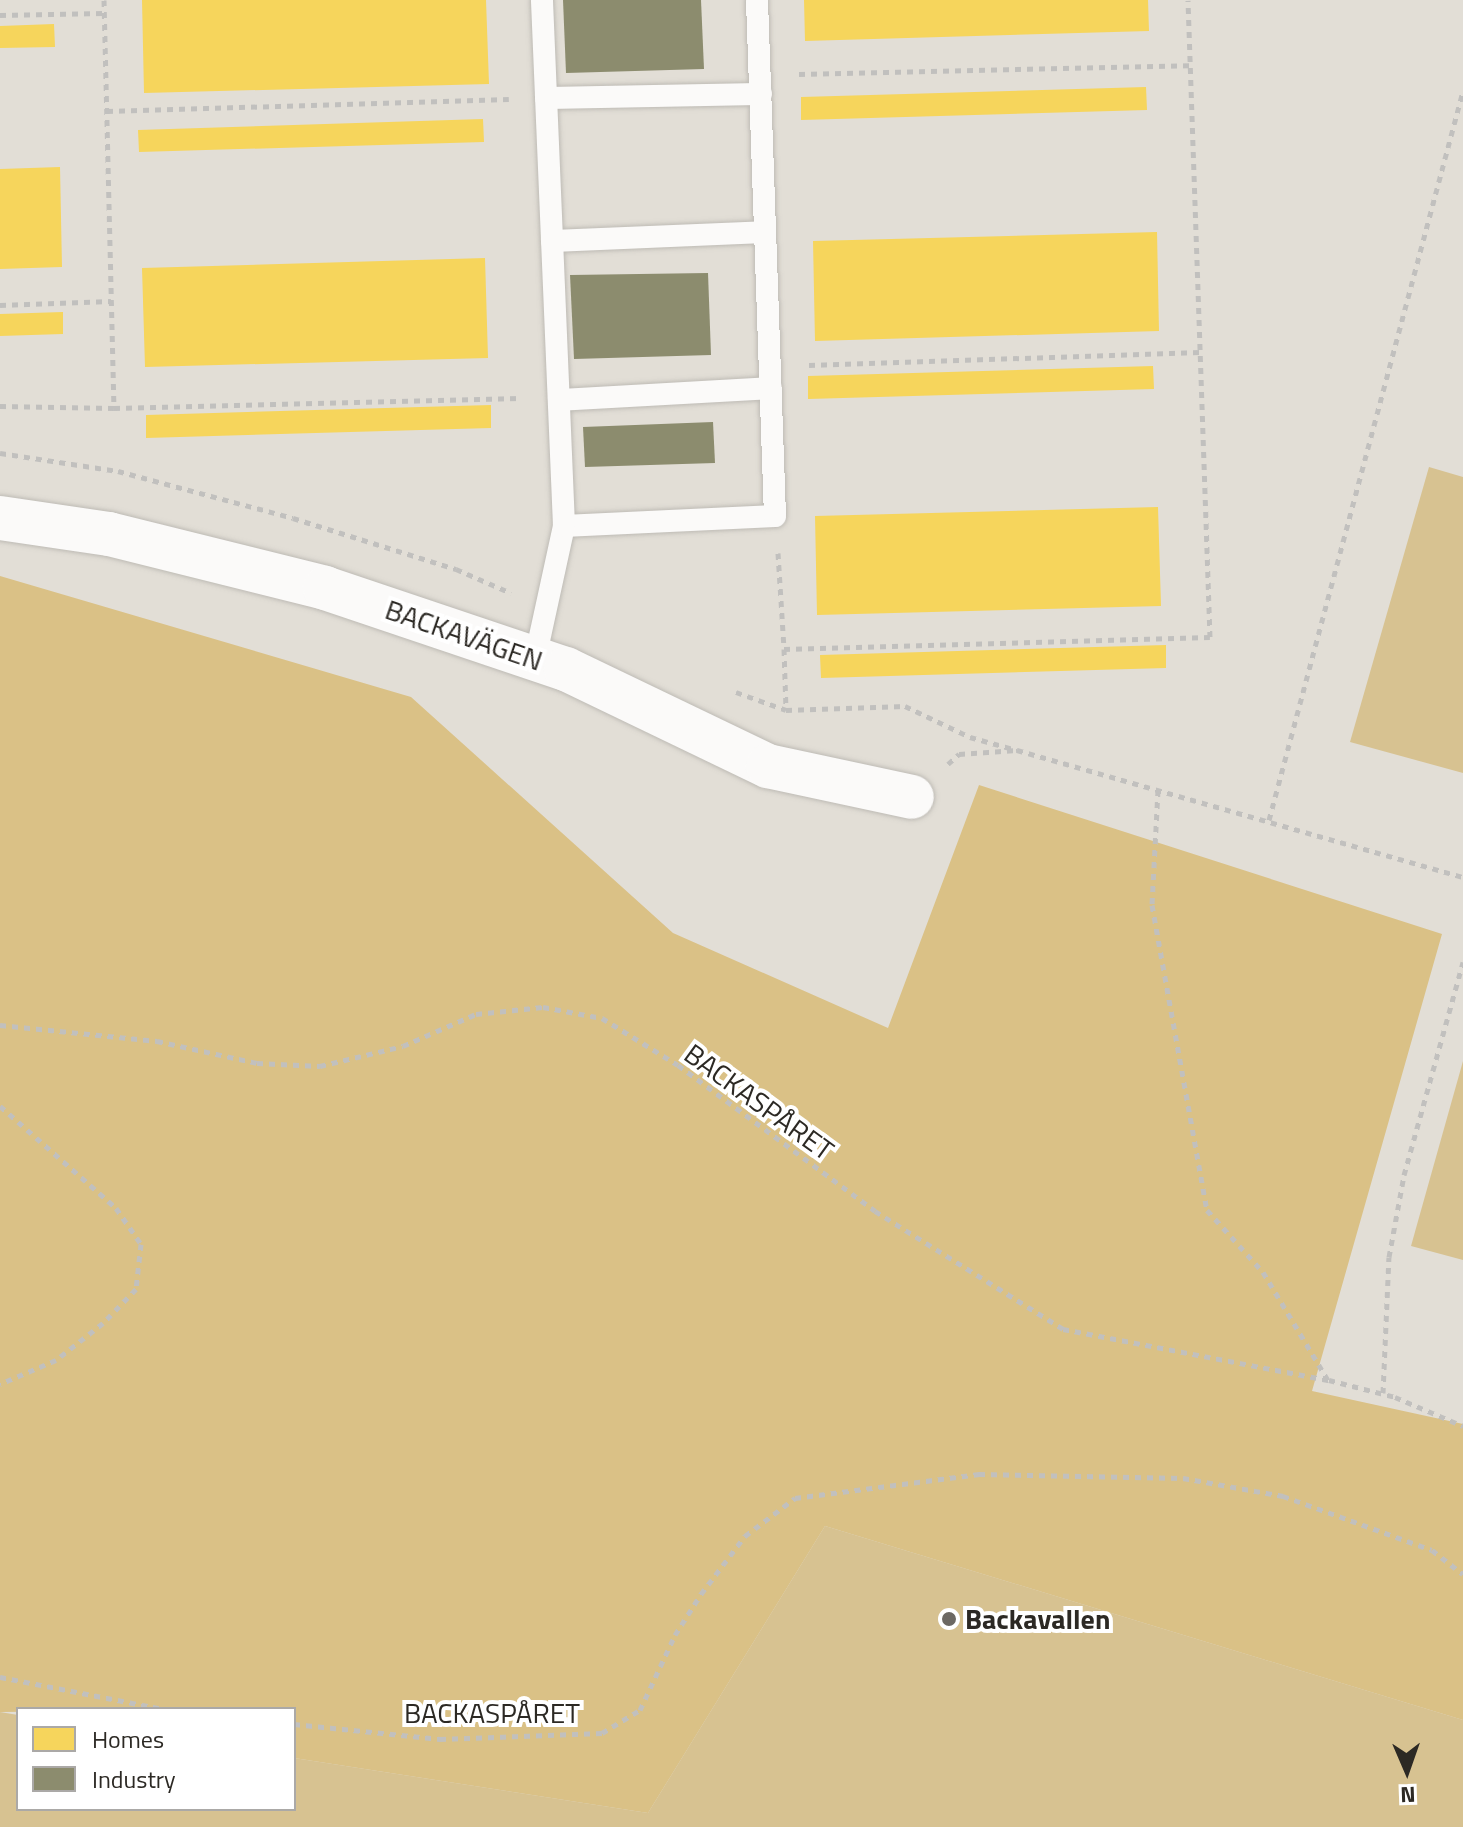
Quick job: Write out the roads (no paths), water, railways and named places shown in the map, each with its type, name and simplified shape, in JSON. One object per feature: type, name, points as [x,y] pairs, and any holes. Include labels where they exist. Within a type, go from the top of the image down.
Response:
[{"type":"street","name":"BACKAVÄGEN","points":[[0,518],[109,534],[325,588],[535,659],[768,766],[912,797]]},
{"type":"lane","points":[[535,659],[564,526],[542,0]]},
{"type":"lane","points":[[564,526],[775,516],[757,0]]},
{"type":"lane","points":[[546,98],[760,84]]},
{"type":"lane","points":[[552,241],[765,232]]},
{"type":"lane","points":[[559,400],[770,377]]},
{"type":"place","name":"Backavallen","points":[[949,1619]]}]
